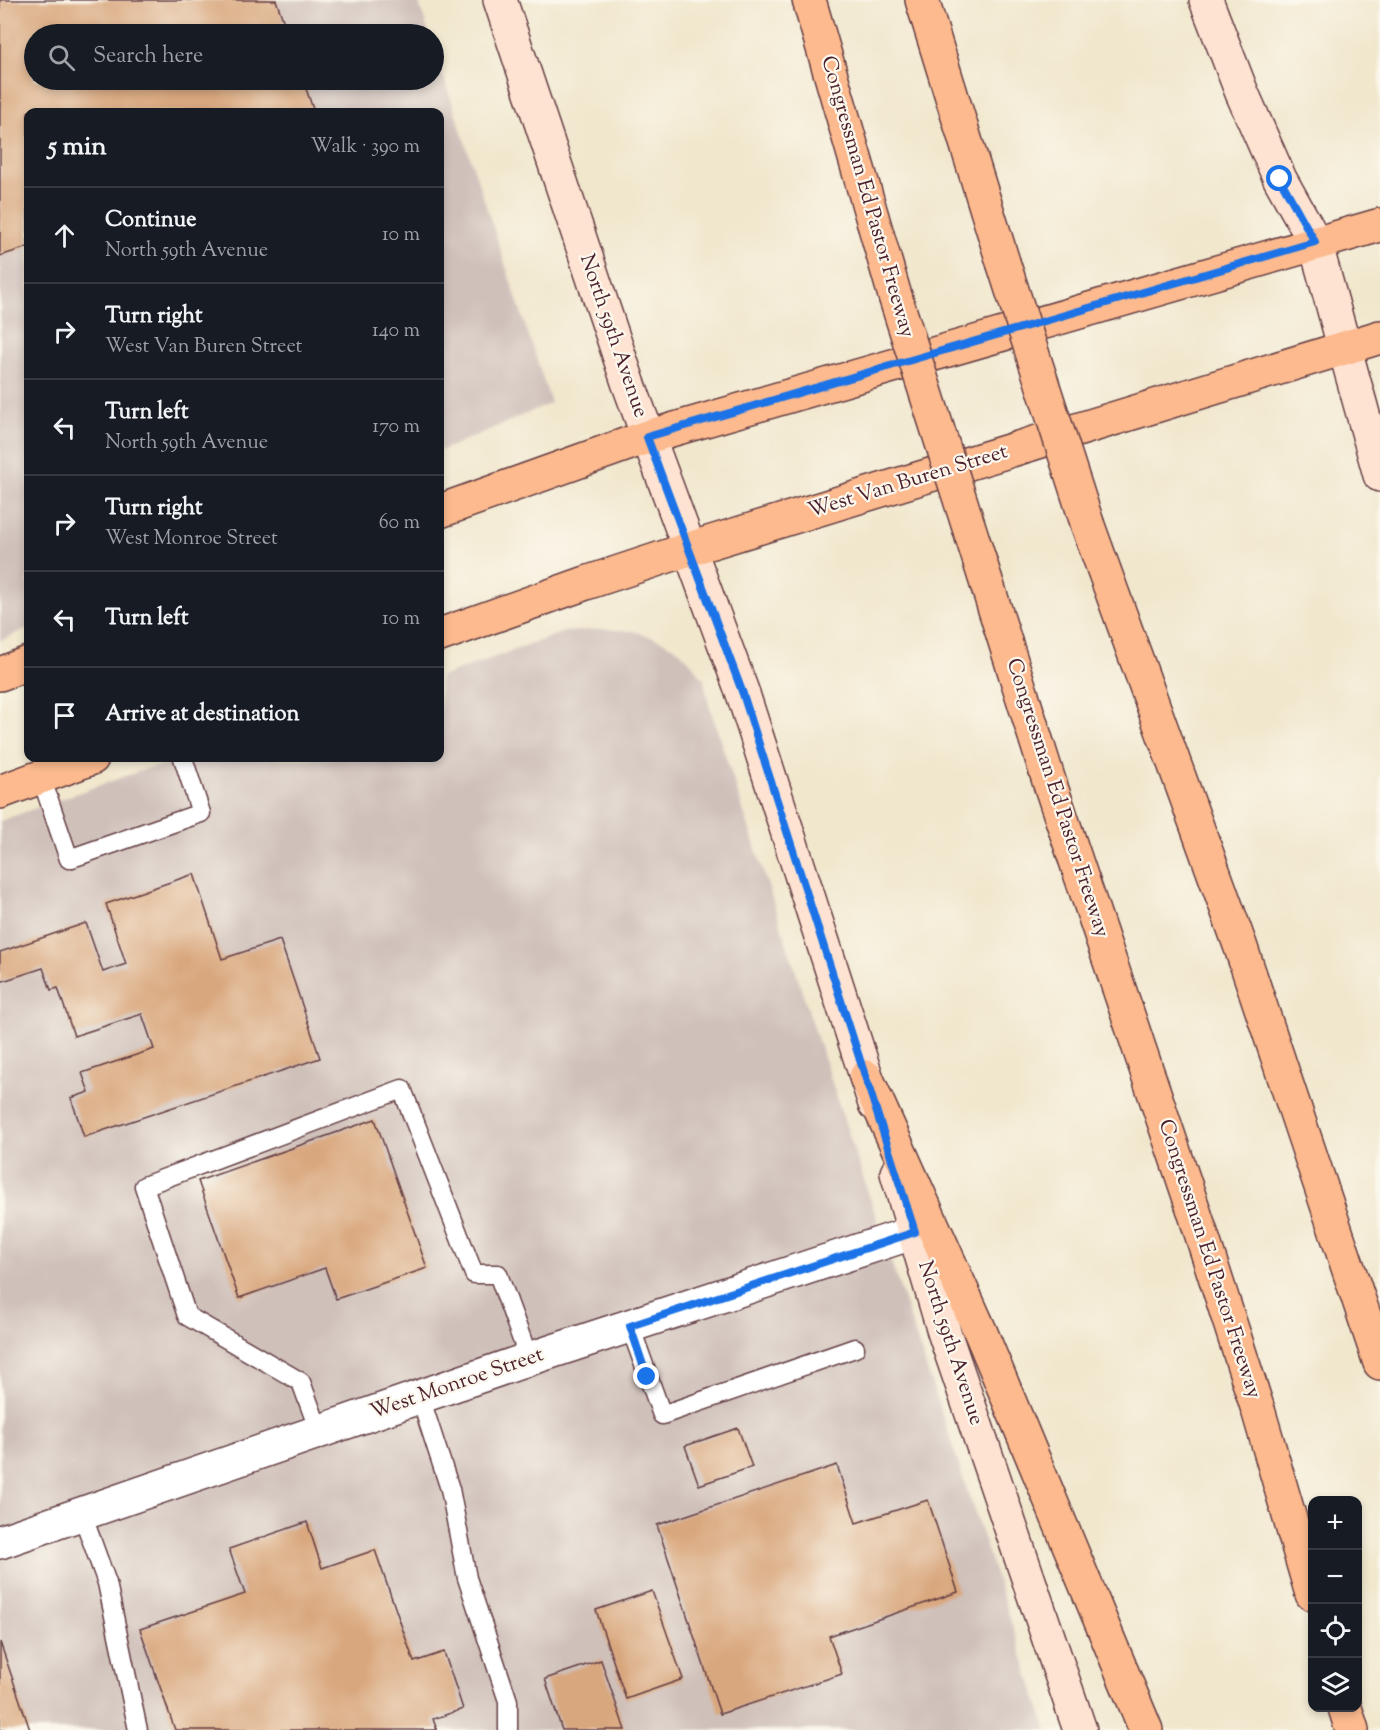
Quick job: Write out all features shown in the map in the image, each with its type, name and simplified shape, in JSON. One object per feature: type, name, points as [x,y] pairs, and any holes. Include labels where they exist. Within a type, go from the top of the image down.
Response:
[{"type":"main road","name":"North 59th Avenue","points":[[500,0],[647,437],[743,694],[915,1232],[944,1332],[1080,1730]]},
{"type":"main road","name":"Congressman Ed Pastor Freeway","points":[[809,0],[895,296],[1049,781],[1197,1219],[1259,1413],[1308,1580]]},
{"type":"main road","points":[[922,0],[1088,526],[1240,945],[1380,1363]]},
{"type":"main road","points":[[1206,0],[1242,93],[1280,179],[1315,242],[1380,475]]},
{"type":"main road","points":[[444,510],[647,437],[1380,225]]},
{"type":"main road","name":"West Van Buren Street","points":[[444,634],[689,549],[1380,337]]},
{"type":"main road","points":[[0,674],[24,665]]},
{"type":"main road","points":[[0,792],[81,762]]},
{"type":"main road","points":[[866,1077],[981,1333],[1146,1730]]},
{"type":"main road","points":[[1347,1712],[1352,1730]]},
{"type":"street","name":"West Monroe Street","points":[[0,1542],[530,1359],[915,1232]]},
{"type":"lane","points":[[41,777],[69,859],[201,813],[184,762]]},
{"type":"lane","points":[[319,1431],[301,1382],[187,1316],[144,1186],[402,1089],[474,1274],[498,1274],[530,1359]]},
{"type":"lane","points":[[630,1326],[662,1415],[855,1348]]},
{"type":"lane","points":[[420,1397],[450,1489],[467,1578],[508,1701],[508,1730]]},
{"type":"lane","points":[[82,1514],[107,1583],[138,1730]]},
{"type":"shaded area","points":[[0,0],[418,0],[426,24],[24,24],[24,90],[444,90],[444,78],[551,403],[444,449],[444,108],[24,108],[24,630],[0,641]]},
{"type":"shaded area","points":[[603,629],[633,631],[660,640],[679,650],[704,680],[709,705],[851,1141],[1047,1730],[0,1730],[0,821],[145,769],[184,762],[444,762],[444,676],[564,632]]},
{"type":"building","points":[[0,0],[276,0],[284,24],[24,24],[24,90],[306,90],[313,108],[24,108],[24,248],[0,256]]},
{"type":"building","points":[[194,874],[222,959],[280,940],[320,1058],[84,1137],[71,1098],[89,1092],[82,1073],[154,1049],[142,1014],[74,1036],[58,988],[51,990],[43,968],[0,982],[0,952],[86,923],[103,972],[126,964],[106,904]]},
{"type":"building","points":[[375,1119],[427,1268],[336,1299],[325,1268],[239,1298],[198,1181]]},
{"type":"building","points":[[738,1428],[752,1467],[699,1485],[685,1446]]},
{"type":"building","points":[[837,1465],[856,1523],[928,1500],[958,1592],[829,1636],[842,1674],[720,1714],[657,1525]]},
{"type":"building","points":[[307,1522],[322,1568],[375,1550],[414,1662],[444,1652],[463,1709],[433,1719],[437,1730],[175,1730],[140,1629],[245,1594],[229,1549]]},
{"type":"building","points":[[652,1591],[683,1679],[626,1699],[596,1610]]},
{"type":"building","points":[[0,1642],[30,1730],[0,1730]]},
{"type":"building","points":[[601,1660],[625,1730],[562,1730],[545,1679]]},
{"type":"route","points":[[647,1377],[630,1326],[915,1232],[743,694],[647,437],[1315,242],[1280,179]]}]
